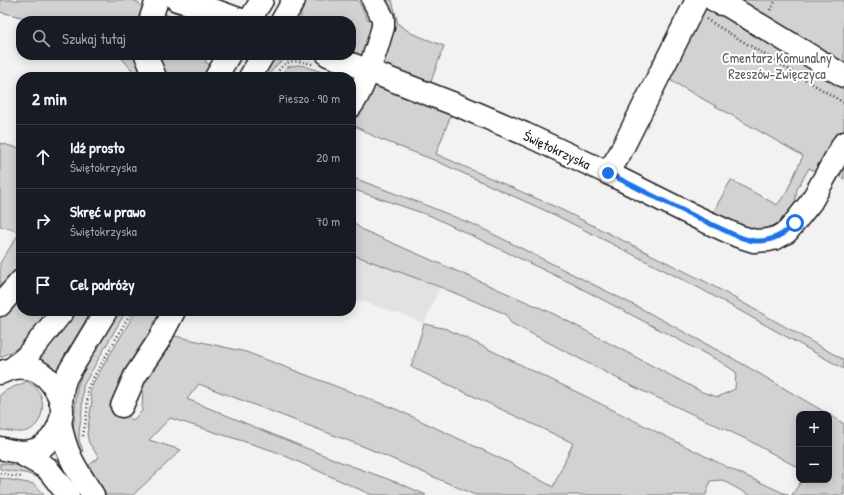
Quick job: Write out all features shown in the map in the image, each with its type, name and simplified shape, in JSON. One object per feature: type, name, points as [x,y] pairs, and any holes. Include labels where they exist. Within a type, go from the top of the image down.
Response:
[{"type":"main road","points":[[152,16],[157,0]]},
{"type":"main road","points":[[178,0],[230,16]]},
{"type":"main road","points":[[252,16],[262,0]]},
{"type":"main road","points":[[285,16],[294,0]]},
{"type":"main road","points":[[356,98],[368,71],[382,26],[383,18],[373,0]]},
{"type":"main road","points":[[608,173],[704,5],[721,4],[722,2],[844,76]]},
{"type":"main road","points":[[148,60],[153,72]]},
{"type":"main road","points":[[219,72],[226,60]]},
{"type":"main road","points":[[253,72],[261,60]]},
{"type":"main road","name":"Świętokrzyska","points":[[323,60],[368,71],[462,107],[525,134],[703,220],[738,236],[754,241],[776,238],[787,232],[811,202],[844,143]]},
{"type":"main road","points":[[0,305],[16,287]]},
{"type":"main road","points":[[7,370],[30,353],[59,316]]},
{"type":"main road","points":[[9,450],[32,451],[45,445],[54,435],[61,412],[63,386],[66,377],[103,316]]},
{"type":"main road","points":[[122,406],[135,376],[159,340],[171,316]]},
{"type":"main road","points":[[7,370],[27,366],[37,369],[47,377],[54,387],[61,412],[66,449],[75,468],[93,495]]},
{"type":"main road","points":[[9,450],[47,468],[68,495]]},
{"type":"path","points":[[704,5],[844,103]]},
{"type":"path","points":[[277,72],[288,61],[323,60]]},
{"type":"path","points":[[83,438],[87,413],[88,386],[129,316]]},
{"type":"shaded area","points":[[356,256],[440,287],[424,324],[403,315],[356,300]]},
{"type":"green space","points":[[0,0],[132,0],[138,2],[144,11],[142,16],[17,16],[0,12]]},
{"type":"green space","points":[[306,0],[358,0],[368,20],[376,17],[365,54],[359,57],[356,56],[356,16],[301,16]]},
{"type":"green space","points":[[381,0],[392,0],[398,24],[411,33],[444,46],[429,87],[380,67]]},
{"type":"green space","name":"Cmentarz Komunalny Rzeszów-Zwięczyca","points":[[708,0],[844,0],[844,179],[823,167],[820,174],[809,168],[797,189],[794,211],[784,222],[763,233],[711,216],[731,180],[777,205],[786,193],[803,156],[668,79]]},
{"type":"green space","points":[[167,9],[183,11],[197,16],[184,16]]},
{"type":"green space","points":[[163,13],[170,16],[161,16]]},
{"type":"green space","points":[[123,60],[140,60],[144,72],[134,72]]},
{"type":"green space","points":[[157,60],[206,60],[205,62],[213,66],[209,72],[163,72]]},
{"type":"green space","points":[[272,60],[284,60],[278,63],[272,72],[263,72]]},
{"type":"green space","points":[[298,65],[322,72],[283,72],[287,67]]},
{"type":"green space","points":[[372,83],[452,112],[436,154],[558,208],[708,283],[844,360],[844,369],[701,289],[557,216],[434,160],[377,138],[356,127],[356,108]]},
{"type":"green space","points":[[0,143],[16,148],[16,231],[0,226]]},
{"type":"green space","points":[[356,179],[477,226],[640,308],[741,363],[823,411],[796,411],[796,466],[746,439],[632,386],[511,323],[506,314],[440,287],[356,256],[356,225],[363,230],[552,313],[702,392],[718,397],[735,389],[736,372],[719,361],[571,283],[431,216],[356,190]]},
{"type":"green space","points":[[16,238],[16,275],[0,293],[0,263]]},
{"type":"green space","points":[[16,294],[16,316],[46,316],[23,344],[0,357],[0,310]]},
{"type":"green space","points":[[69,316],[88,316],[54,374],[37,361]]},
{"type":"green space","points":[[114,316],[123,316],[83,386],[79,440],[83,451],[78,455],[73,431],[77,387],[85,366]]},
{"type":"green space","points":[[133,316],[166,316],[125,382],[114,408],[133,420],[142,411],[143,387],[138,379],[175,336],[246,352],[398,410],[508,462],[553,487],[573,443],[411,367],[424,324],[447,329],[733,470],[788,495],[749,495],[722,480],[710,481],[706,495],[475,495],[365,447],[199,384],[187,399],[426,495],[372,495],[274,451],[170,418],[149,440],[181,450],[133,495],[105,495],[86,468],[99,457],[89,443],[87,434],[92,401],[90,393],[93,383]]},
{"type":"green space","points":[[27,381],[37,389],[40,394],[42,400],[42,413],[40,419],[37,424],[24,432],[0,430],[0,395]]},
{"type":"green space","points":[[832,416],[844,424],[844,495],[792,495],[800,483],[832,483]]},
{"type":"green space","points":[[0,463],[20,466],[42,473],[43,481],[33,475],[0,469]]},
{"type":"green space","points":[[0,478],[34,484],[44,495],[0,495]]},
{"type":"route","points":[[608,173],[696,217],[738,236],[754,241],[776,238],[787,232],[795,223]]}]
